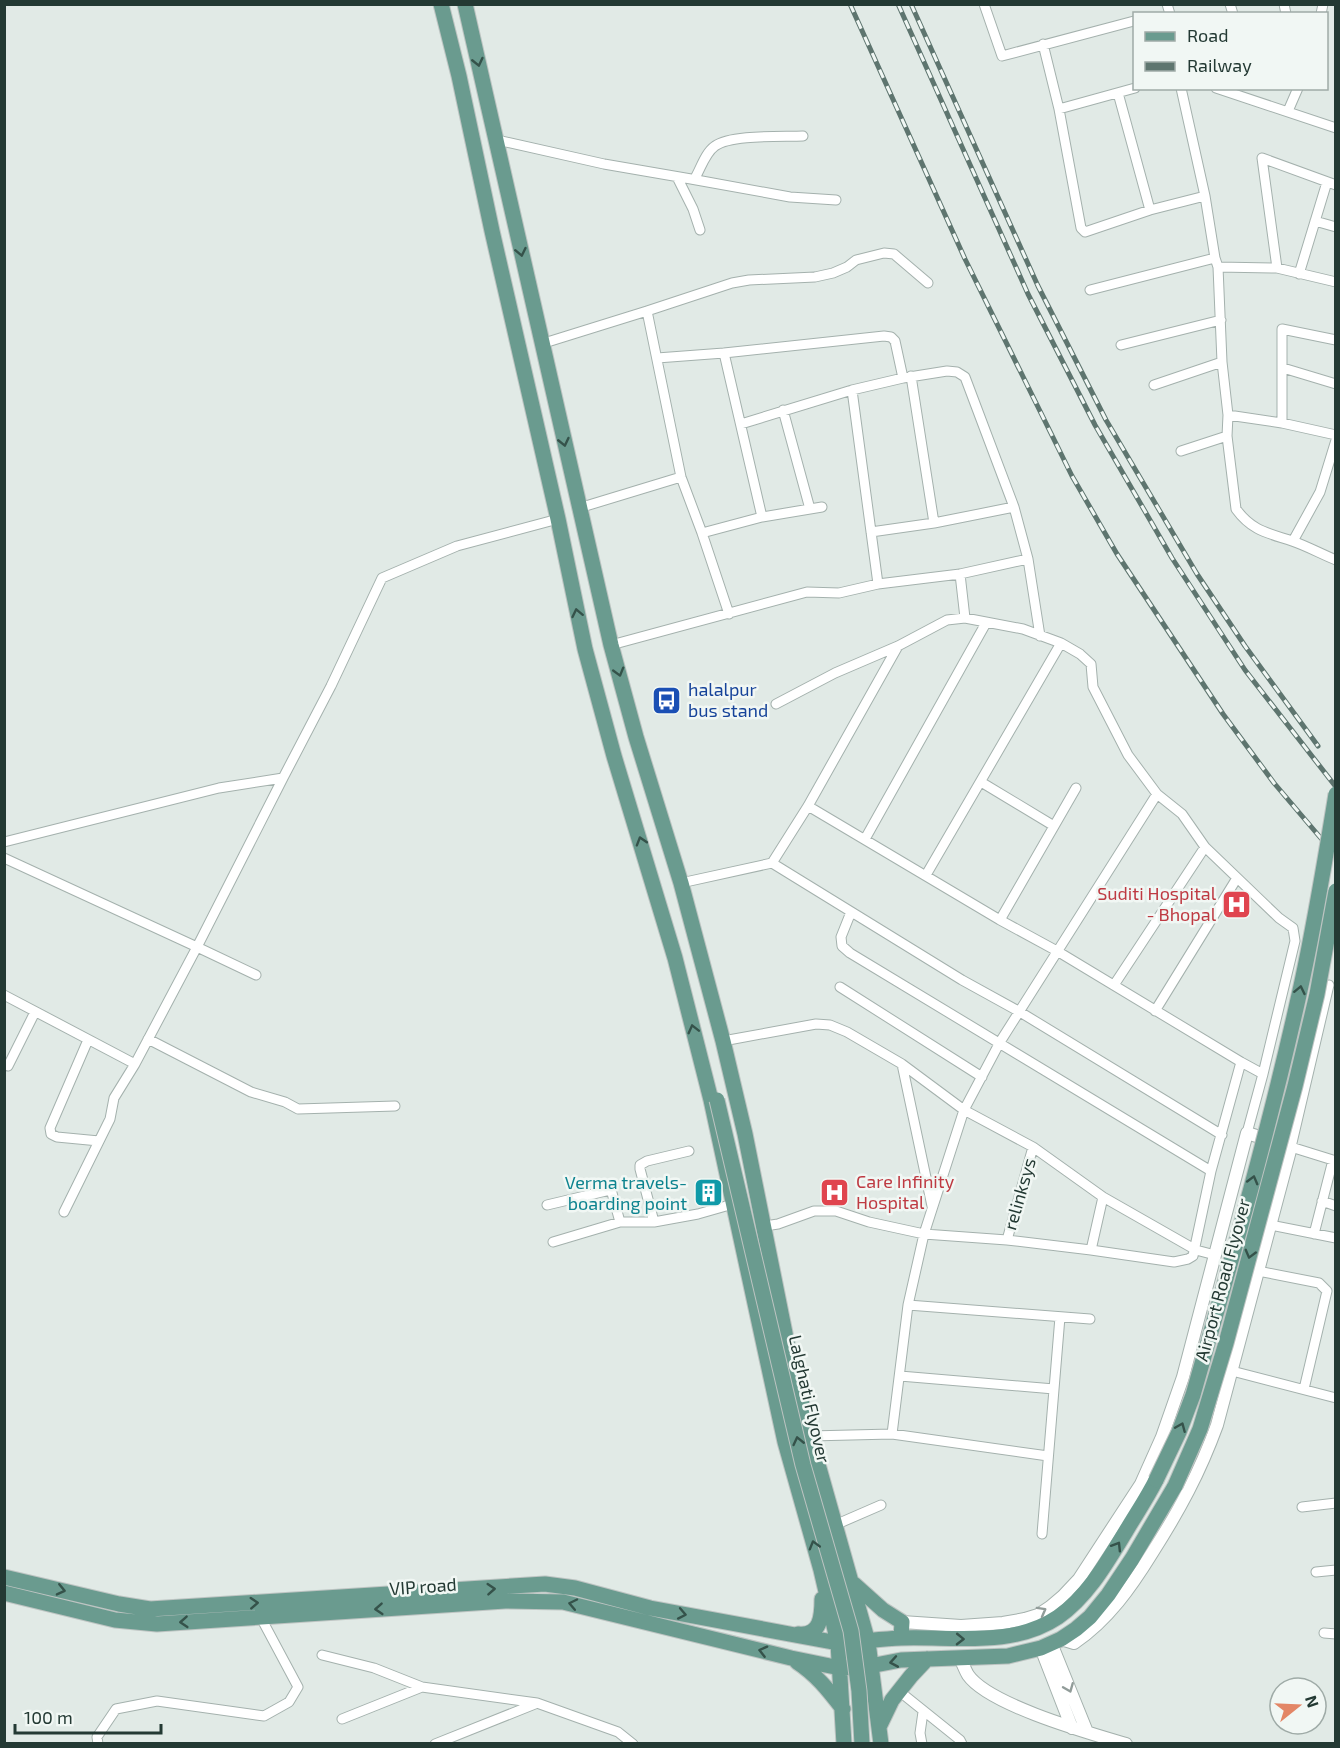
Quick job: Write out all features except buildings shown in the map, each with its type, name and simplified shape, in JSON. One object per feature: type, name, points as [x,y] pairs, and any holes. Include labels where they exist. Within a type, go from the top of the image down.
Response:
[{"type":"main road","points":[[441,4],[592,679],[665,918],[703,1067],[785,1442],[821,1570],[838,1643],[844,1743]]},
{"type":"main road","points":[[465,4],[611,645],[636,737],[681,883],[723,1041],[765,1226],[789,1353],[868,1642],[881,1743]]},
{"type":"main road","name":"Airport Road Flyover","points":[[901,1638],[979,1639],[1005,1636],[1045,1624],[1058,1617],[1093,1582],[1179,1432],[1193,1395],[1258,1162],[1299,995],[1335,794]]},
{"type":"main road","name":"Airport Road Flyover","points":[[1051,1643],[1076,1629],[1090,1617],[1108,1595],[1175,1486],[1200,1428],[1229,1332],[1295,1086],[1317,994],[1335,891]]},
{"type":"main road","name":"Lalghati Flyover","points":[[703,1067],[713,1084],[804,1465],[851,1631],[860,1691],[862,1743]]},
{"type":"main road","points":[[763,1630],[804,1635],[816,1629],[822,1617],[821,1570]]},
{"type":"main road","name":"VIP road","points":[[4,1577],[150,1609],[545,1584],[576,1588],[650,1608],[838,1643],[901,1638]]},
{"type":"main road","points":[[852,1583],[883,1611],[902,1622],[901,1638]]},
{"type":"main road","name":"VIP road","points":[[4,1593],[115,1620],[157,1624],[505,1601],[563,1602],[840,1668],[870,1666],[901,1660],[1008,1656],[1051,1643]]},
{"type":"main road","points":[[791,1658],[813,1672],[843,1709]]},
{"type":"main road","points":[[879,1727],[892,1700],[927,1659]]},
{"type":"street","points":[[984,4],[1002,57],[1133,21]]},
{"type":"street","points":[[1043,44],[1059,109],[1081,228],[1085,232],[1150,210],[1205,196]]},
{"type":"street","points":[[1059,109],[1133,89]]},
{"type":"street","points":[[1181,90],[1217,262],[1222,362],[1228,415],[1227,436],[1236,509],[1243,518],[1263,532],[1293,541],[1335,560]]},
{"type":"street","points":[[1222,90],[1335,128]]},
{"type":"street","points":[[1288,111],[1297,90]]},
{"type":"street","points":[[1118,93],[1150,210]]},
{"type":"street","points":[[691,179],[695,178],[707,154],[715,146],[725,142],[752,138],[803,136]]},
{"type":"street","points":[[497,140],[604,164],[790,197],[836,200]]},
{"type":"street","points":[[1277,268],[1262,158],[1331,183],[1315,221],[1299,274]]},
{"type":"street","points":[[678,177],[700,230]]},
{"type":"street","points":[[1315,221],[1335,227]]},
{"type":"street","points":[[541,344],[732,283],[815,277],[848,267],[856,260],[884,253],[894,254],[928,283]]},
{"type":"street","points":[[1090,290],[1217,262],[1277,268],[1335,282]]},
{"type":"street","points":[[647,311],[681,477],[729,614]]},
{"type":"street","points":[[1121,345],[1221,320]]},
{"type":"street","points":[[1282,423],[1282,328],[1335,340]]},
{"type":"street","points":[[657,358],[891,337],[898,348],[907,377],[934,523]]},
{"type":"street","points":[[724,353],[762,517]]},
{"type":"street","points":[[1154,385],[1222,362]]},
{"type":"street","points":[[1283,368],[1335,384]]},
{"type":"street","points":[[741,424],[852,390],[907,377],[947,371],[957,372],[965,377],[1014,507],[1028,559],[1040,636]]},
{"type":"street","points":[[852,390],[878,584]]},
{"type":"street","points":[[783,410],[810,509]]},
{"type":"street","points":[[1228,415],[1282,423],[1335,435]]},
{"type":"street","points":[[1181,451],[1227,436]]},
{"type":"street","points":[[1293,541],[1320,492],[1335,440]]},
{"type":"street","points":[[579,508],[681,477]]},
{"type":"street","points":[[702,533],[762,517],[822,507]]},
{"type":"street","points":[[871,532],[934,523],[1014,507]]},
{"type":"street","points":[[64,1212],[110,1119],[114,1098],[135,1064],[197,947],[331,686],[382,578],[457,546],[558,519]]},
{"type":"street","points":[[611,645],[807,592],[839,592],[878,584],[960,574],[1028,559]]},
{"type":"street","points":[[960,574],[965,618]]},
{"type":"street","points":[[776,704],[835,673],[897,646],[947,620],[965,618],[1023,629],[1061,643],[1080,654],[1091,664],[1093,687],[1128,755],[1157,794],[1182,814],[1205,847],[1279,918],[1293,928],[1295,941],[1263,1074],[1183,1377],[1162,1437],[1149,1485],[1079,1580],[1038,1615],[1002,1623],[961,1626],[902,1622]]},
{"type":"street","points":[[865,839],[986,623]]},
{"type":"street","points":[[926,875],[1061,643]]},
{"type":"street","points":[[772,863],[808,806],[897,646]]},
{"type":"street","points":[[4,842],[219,788],[283,778]]},
{"type":"street","points":[[981,782],[1054,826]]},
{"type":"street","points":[[1000,920],[1076,788]]},
{"type":"street","points":[[892,1434],[908,1305],[924,1234],[964,1110],[1000,1042],[1157,794]]},
{"type":"street","points":[[808,806],[1000,920],[1058,951],[1263,1074]]},
{"type":"street","points":[[1114,985],[1205,847]]},
{"type":"street","points":[[4,858],[256,975]]},
{"type":"street","points":[[681,883],[772,863],[1221,1135]]},
{"type":"street","points":[[1155,1011],[1237,878]]},
{"type":"street","points":[[851,912],[841,938],[842,945],[850,952],[1211,1171]]},
{"type":"street","points":[[1051,1643],[1074,1642],[1100,1622],[1133,1583],[1155,1550],[1178,1513],[1202,1466],[1217,1425],[1232,1371],[1291,1146],[1329,985]]},
{"type":"street","points":[[840,987],[982,1077]]},
{"type":"street","points":[[4,995],[135,1064]]},
{"type":"street","points":[[8,1066],[35,1012]]},
{"type":"street","points":[[723,1041],[800,1026],[823,1024],[847,1032],[902,1064],[964,1110],[1033,1147],[1103,1197],[1196,1250],[1215,1255]]},
{"type":"street","points":[[148,1039],[251,1092],[285,1102],[298,1109],[395,1106]]},
{"type":"street","points":[[88,1040],[50,1128],[51,1134],[57,1137],[99,1141]]},
{"type":"street","points":[[765,1226],[778,1224],[814,1211],[827,1210],[924,1234],[1006,1240],[1174,1262],[1188,1259],[1194,1256],[1196,1250],[1211,1171],[1241,1062]]},
{"type":"street","points":[[902,1064],[932,1209]]},
{"type":"street","points":[[1247,1133],[1334,1160],[1314,1234]]},
{"type":"street","name":"relinksys","points":[[1006,1240],[1033,1147]]},
{"type":"street","points":[[654,1222],[640,1165],[647,1161],[689,1151]]},
{"type":"street","points":[[547,1205],[610,1190],[620,1222]]},
{"type":"street","points":[[1091,1250],[1103,1197]]},
{"type":"street","points":[[1322,1201],[1335,1206]]},
{"type":"street","points":[[553,1242],[620,1222],[654,1222],[698,1214],[733,1204]]},
{"type":"street","points":[[1270,1225],[1335,1238]]},
{"type":"street","points":[[1258,1271],[1319,1282],[1327,1291],[1304,1389]]},
{"type":"street","points":[[908,1305],[1090,1319]]},
{"type":"street","points":[[1042,1534],[1060,1317]]},
{"type":"street","points":[[1232,1371],[1335,1398]]},
{"type":"street","points":[[900,1376],[1054,1389]]},
{"type":"street","points":[[810,1436],[892,1434],[1048,1456]]},
{"type":"street","points":[[1302,1507],[1335,1503]]},
{"type":"street","points":[[835,1525],[881,1505]]},
{"type":"street","points":[[1316,1572],[1335,1570]]},
{"type":"street","points":[[98,1743],[97,1737],[116,1709],[157,1701],[264,1716],[289,1702],[298,1687],[260,1616]]},
{"type":"street","points":[[1324,1634],[1335,1634]]},
{"type":"street","points":[[1051,1643],[1072,1728]]},
{"type":"street","points":[[1051,1643],[1087,1732]]},
{"type":"street","points":[[322,1655],[374,1668],[422,1687],[537,1703],[618,1732],[633,1743]]},
{"type":"street","points":[[960,1658],[969,1676],[997,1698],[1072,1728],[1126,1743]]},
{"type":"street","points":[[342,1719],[422,1687]]},
{"type":"street","points":[[899,1691],[962,1743]]},
{"type":"street","points":[[435,1743],[537,1703]]},
{"type":"street","points":[[922,1743],[923,1712]]},
{"type":"railway","points":[[850,4],[965,259],[1072,476],[1117,554],[1223,714],[1274,783],[1336,856]]},
{"type":"railway","points":[[898,4],[1028,294],[1095,425],[1172,558],[1245,670],[1336,787]]},
{"type":"railway","points":[[911,4],[1038,286],[1106,420],[1197,574],[1245,646],[1318,746]]},
{"type":"place","name":"halalpur bus stand","points":[[667,700]]},
{"type":"place","name":"Suditi Hospital - Bhopal","points":[[1237,904]]},
{"type":"place","name":"Care Infinity Hospital","points":[[835,1192]]},
{"type":"place","name":"Verma travels- boarding point","points":[[708,1193]]}]
